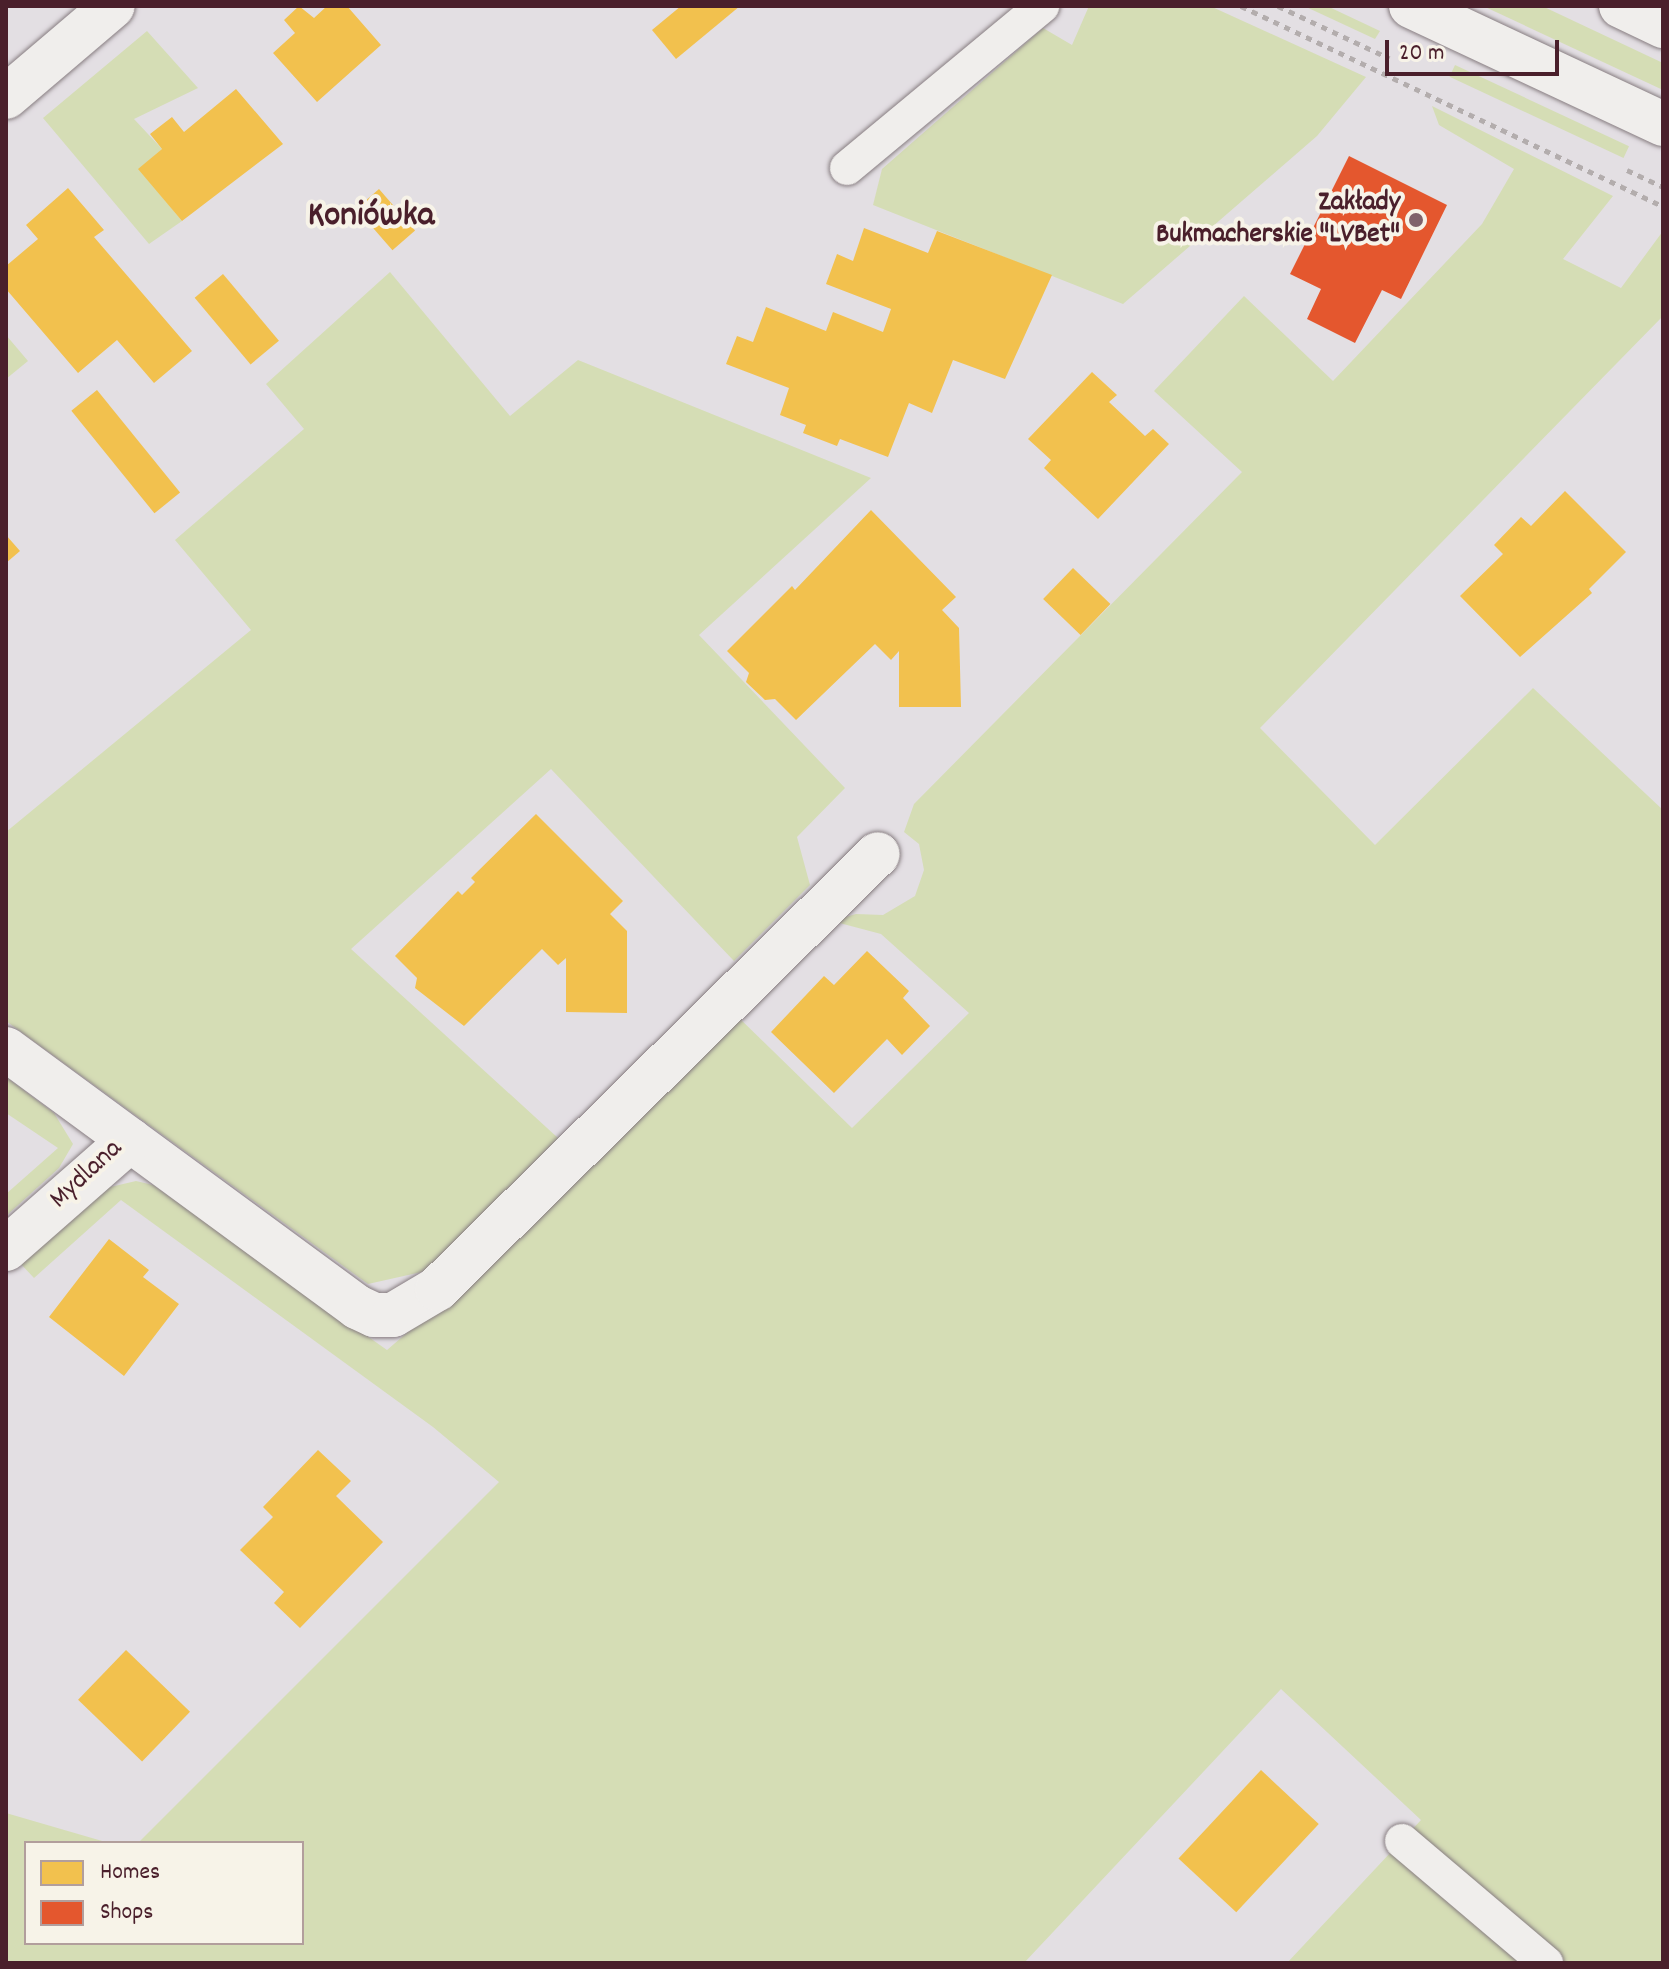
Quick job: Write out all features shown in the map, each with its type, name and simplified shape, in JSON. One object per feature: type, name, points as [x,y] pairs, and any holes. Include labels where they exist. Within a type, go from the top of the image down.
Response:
[{"type":"street","points":[[6,97],[113,6]]},
{"type":"street","points":[[1411,6],[1663,124]]},
{"type":"street","points":[[1623,6],[1663,26]]},
{"type":"street","points":[[130,1140],[357,1307],[374,1315],[393,1315],[437,1289],[878,854]]},
{"type":"street","name":"Mydlana","points":[[6,1049],[130,1140],[6,1249]]},
{"type":"lane","points":[[847,168],[1042,6]]},
{"type":"lane","points":[[1402,1841],[1546,1963]]},
{"type":"path","points":[[1241,6],[1663,206]]},
{"type":"green space","points":[[1089,6],[1210,6],[1366,77],[1317,136],[1123,304],[873,205],[882,169],[1043,28],[1072,45]]},
{"type":"green space","points":[[1304,6],[1327,6],[1380,31],[1375,39]]},
{"type":"green space","points":[[1483,6],[1542,6],[1663,63],[1663,90]]},
{"type":"green space","points":[[147,31],[198,88],[134,119],[162,149],[139,169],[182,221],[149,244],[43,118]]},
{"type":"green space","points":[[1455,65],[1629,146],[1624,158],[1450,77]]},
{"type":"green space","points":[[1432,106],[1613,196],[1563,259],[1621,288],[1663,231],[1663,316],[1260,728],[1375,845],[1533,688],[1663,810],[1663,1963],[1287,1963],[1421,1820],[1281,1689],[1024,1963],[6,1963],[6,1813],[102,1841],[24,1841],[24,1945],[304,1945],[304,1841],[140,1841],[499,1482],[433,1427],[121,1200],[34,1278],[19,1262],[106,1188],[136,1181],[153,1185],[387,1350],[465,1283],[735,1014],[852,1128],[969,1013],[881,934],[832,921],[856,914],[883,915],[915,896],[924,870],[919,844],[904,832],[914,804],[1242,472],[1154,391],[1244,296],[1333,381],[1482,224],[1514,169],[1439,125]]},
{"type":"green space","points":[[390,272],[510,416],[578,360],[871,478],[699,635],[845,788],[797,837],[810,885],[734,961],[551,769],[351,949],[558,1138],[426,1271],[368,1284],[6,1021],[6,832],[251,630],[175,540],[304,429],[266,384]]},
{"type":"green space","points":[[6,335],[28,361],[6,379]]},
{"type":"green space","points":[[6,1077],[54,1113],[73,1144],[59,1168],[6,1216],[6,1194],[58,1148],[6,1113]]},
{"type":"building: Homes","points":[[299,6],[314,18],[327,6],[347,6],[381,45],[317,102],[273,53],[295,33],[284,20]]},
{"type":"building: Homes","points":[[681,6],[740,6],[676,59],[652,30]]},
{"type":"building: Homes","points":[[236,89],[283,144],[182,221],[138,169],[162,149],[150,134],[172,117],[184,132]]},
{"type":"building: Homes","points":[[68,188],[104,230],[94,237],[192,351],[154,383],[117,340],[78,373],[6,289],[6,266],[38,239],[26,225]]},
{"type":"building: Homes","points":[[379,189],[415,231],[392,250],[356,209]]},
{"type":"building: Homes","points":[[864,228],[928,253],[937,231],[1052,275],[1005,379],[953,360],[932,413],[909,403],[888,457],[840,439],[837,446],[803,433],[806,425],[780,415],[789,388],[726,364],[737,336],[753,342],[766,307],[826,331],[833,312],[883,332],[891,309],[826,284],[837,254],[853,261]]},
{"type":"building: Homes","points":[[223,274],[279,341],[251,364],[195,298]]},
{"type":"building: Homes","points":[[1092,372],[1117,395],[1109,402],[1145,436],[1153,429],[1169,444],[1098,519],[1044,468],[1051,460],[1028,439]]},
{"type":"building: Homes","points":[[97,390],[180,493],[154,513],[71,411]]},
{"type":"building: Homes","points":[[1565,491],[1626,552],[1589,589],[1592,593],[1520,657],[1460,596],[1503,554],[1494,545],[1521,517],[1531,526]]},
{"type":"building: Homes","points":[[871,510],[956,597],[942,610],[959,628],[961,707],[899,707],[899,651],[891,660],[875,644],[796,720],[775,699],[765,700],[746,682],[749,673],[727,651],[792,586],[795,590]]},
{"type":"building: Homes","points":[[6,535],[20,551],[6,563]]},
{"type":"building: Homes","points":[[1073,568],[1110,604],[1081,635],[1043,599]]},
{"type":"building: Homes","points":[[536,814],[623,901],[610,914],[627,931],[627,1013],[566,1012],[566,958],[558,965],[542,949],[464,1026],[415,988],[417,978],[395,956],[458,891],[462,895],[475,882],[471,878]]},
{"type":"building: Homes","points":[[867,951],[909,991],[903,998],[930,1026],[902,1055],[887,1039],[834,1093],[771,1032],[824,976],[834,985]]},
{"type":"building: Homes","points":[[109,1239],[149,1270],[143,1277],[179,1304],[124,1376],[49,1317]]},
{"type":"building: Homes","points":[[318,1450],[351,1481],[336,1496],[383,1542],[300,1628],[274,1603],[284,1592],[240,1550],[273,1517],[263,1507]]},
{"type":"building: Homes","points":[[126,1650],[190,1712],[142,1761],[78,1700]]},
{"type":"building: Homes","points":[[1261,1770],[1319,1824],[1236,1912],[1178,1858]]},
{"type":"building: Shops","points":[[1349,156],[1447,205],[1401,299],[1382,290],[1355,343],[1307,319],[1321,289],[1290,274]]},
{"type":"place","name":"Zakłady Bukmacherskie \"LVBet\"","points":[[1416,220]]},
{"type":"district","name":"Koniówka","points":[[371,218]]}]
